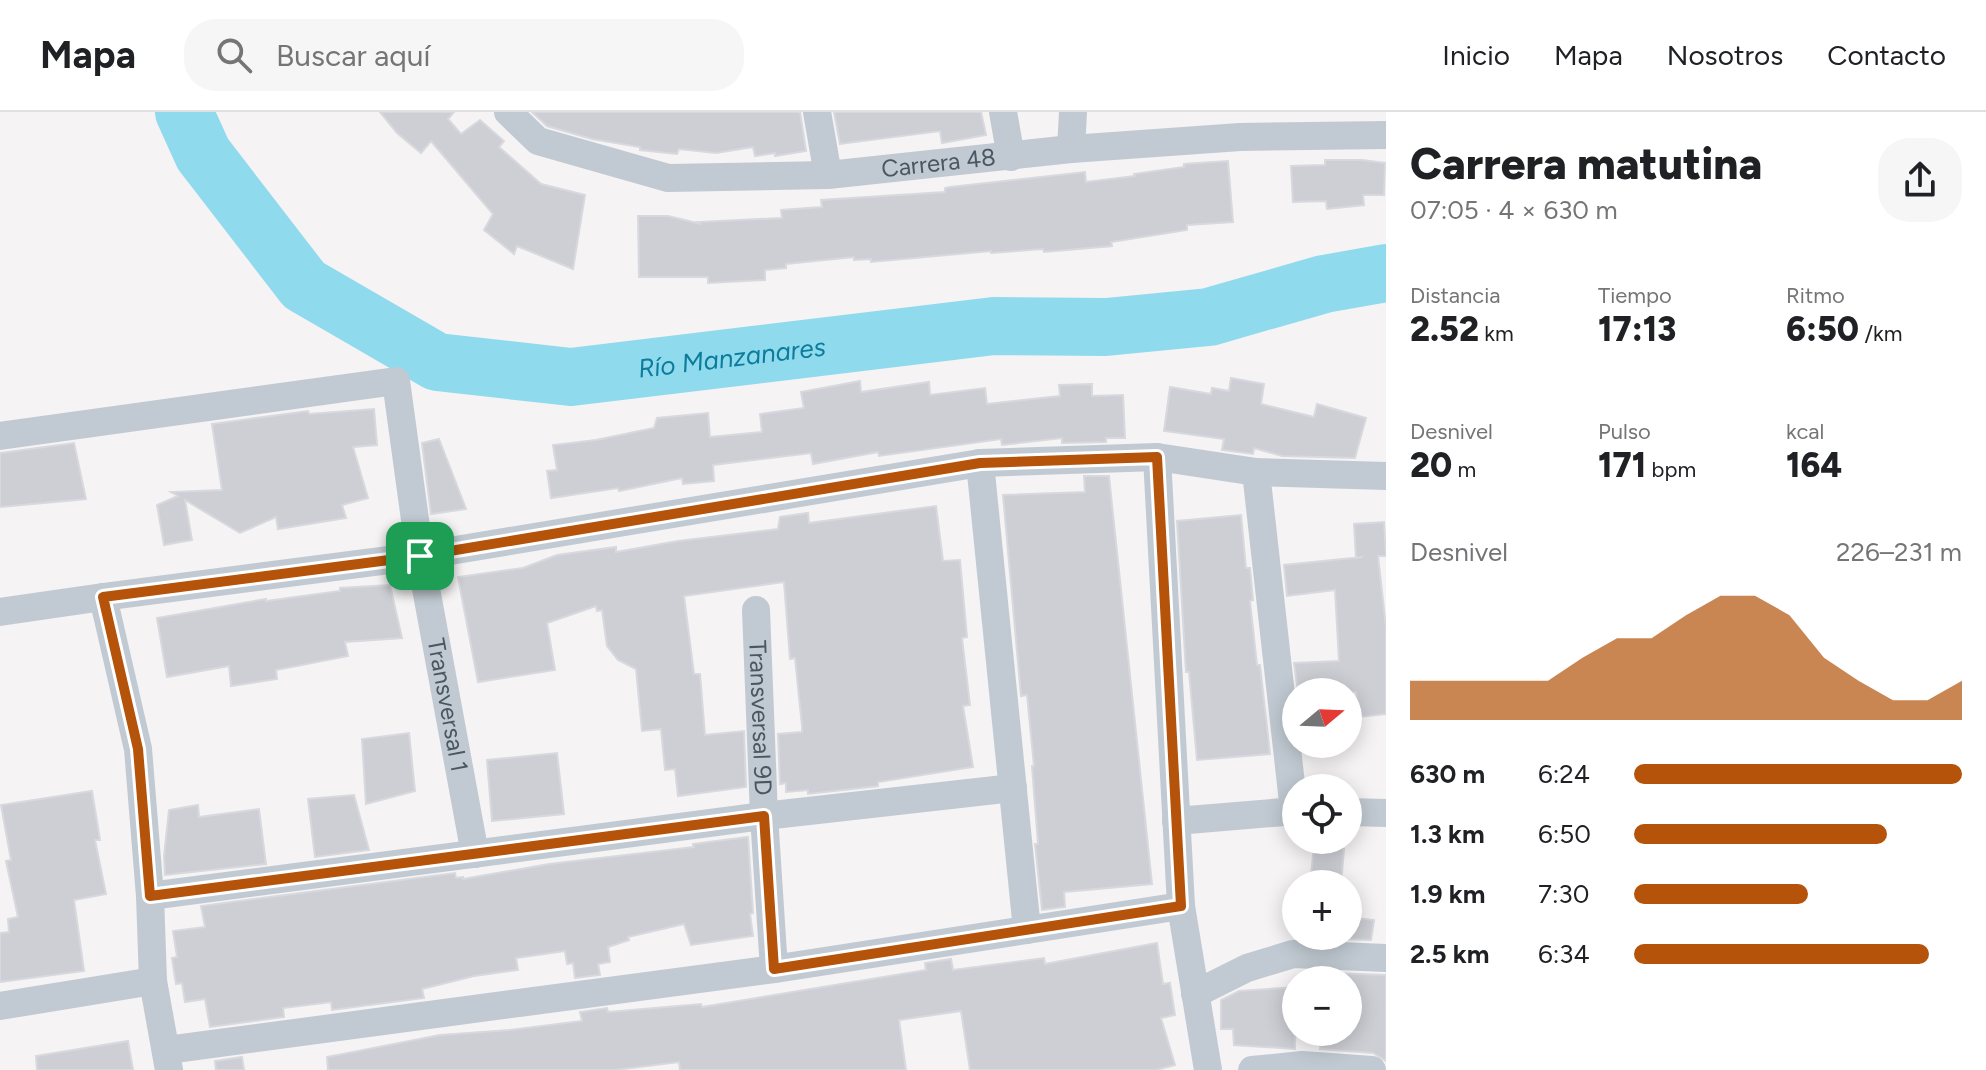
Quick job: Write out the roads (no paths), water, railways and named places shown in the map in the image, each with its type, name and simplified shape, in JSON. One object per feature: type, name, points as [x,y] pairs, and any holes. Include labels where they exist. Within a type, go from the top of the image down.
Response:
[{"type":"street","name":"Carrera 48","points":[[508,112],[538,141],[668,178],[828,175],[1071,149],[1240,137],[1386,135]]},
{"type":"street","points":[[817,112],[828,175]]},
{"type":"street","points":[[1003,112],[1011,157]]},
{"type":"street","points":[[1071,149],[1073,112]]},
{"type":"street","name":"Transversal 1","points":[[0,436],[396,381],[420,556],[475,854]]},
{"type":"street","points":[[1157,457],[1181,906],[1208,1070]]},
{"type":"street","points":[[0,612],[420,556],[980,463],[1157,457],[1256,472],[1386,476]]},
{"type":"street","points":[[980,463],[1027,930]]},
{"type":"street","points":[[1256,472],[1291,774]]},
{"type":"street","points":[[103,597],[138,749],[150,896],[153,981],[168,1060],[1181,906]]},
{"type":"street","name":"Transversal 9D","points":[[756,610],[774,969]]},
{"type":"street","points":[[150,896],[764,816],[1013,788]]},
{"type":"street","points":[[1176,821],[1282,812]]},
{"type":"street","points":[[1362,812],[1386,813]]},
{"type":"street","points":[[1195,994],[1247,968],[1293,954],[1386,958]]},
{"type":"street","points":[[0,1006],[153,981]]},
{"type":"street","points":[[1252,1070],[1302,1065],[1372,1070]]},
{"type":"waterway","name":"Río Manzanares","points":[[184,112],[203,154],[304,285],[437,362],[571,377],[994,326],[1106,327],[1209,317],[1324,284],[1386,273]]}]
